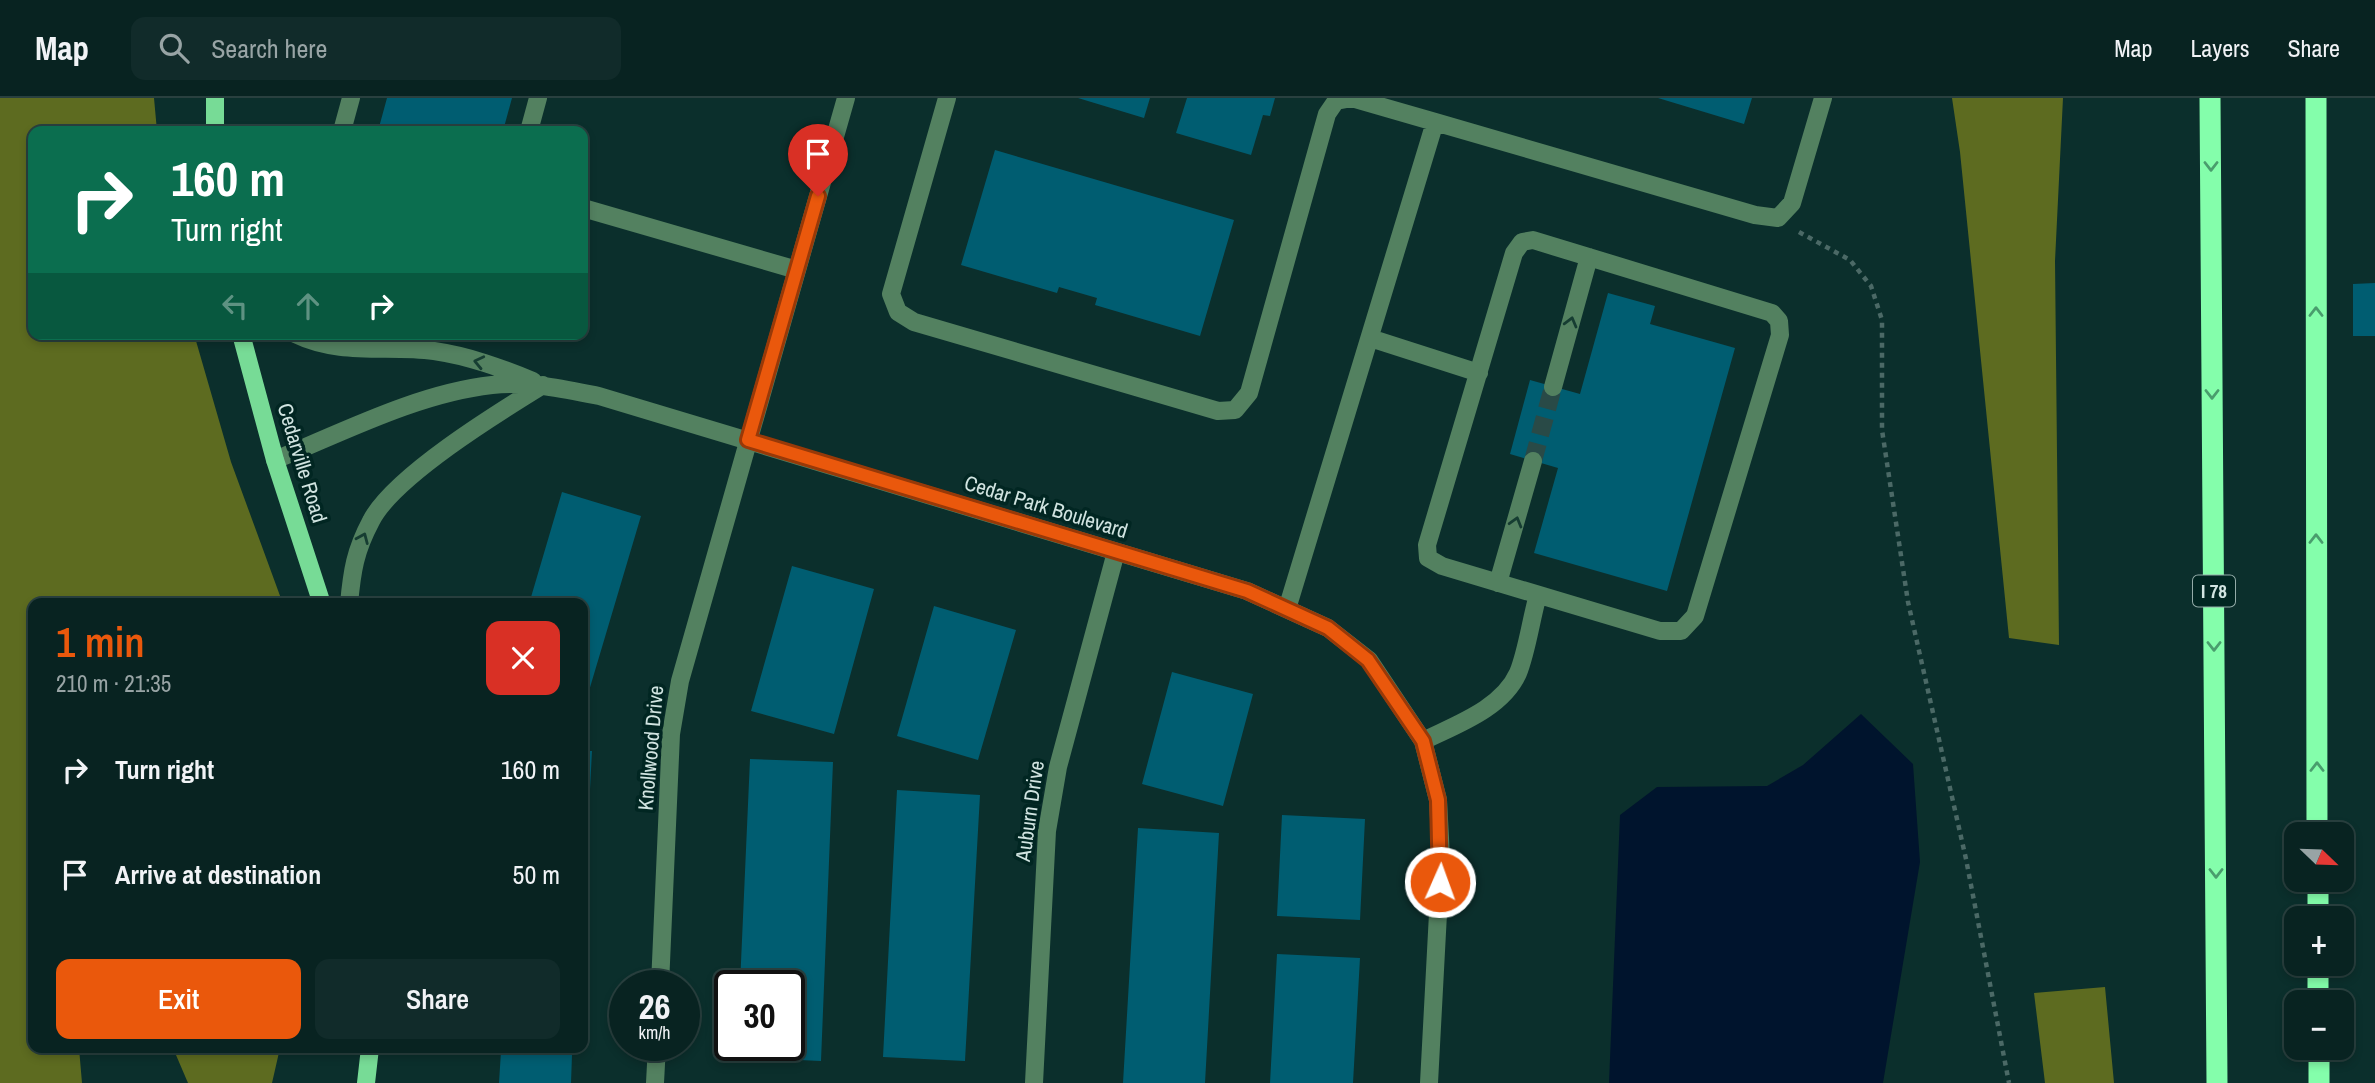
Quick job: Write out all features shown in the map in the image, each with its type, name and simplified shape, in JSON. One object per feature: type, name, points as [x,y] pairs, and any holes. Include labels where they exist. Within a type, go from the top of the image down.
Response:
[{"type":"highway","name":"I 78","points":[[2210,98],[2217,1083]]},
{"type":"highway","points":[[2316,98],[2317,822]]},
{"type":"highway","points":[[2319,1060],[2319,1083]]},
{"type":"main road","points":[[215,98],[215,126]]},
{"type":"main road","name":"Cedarville Road","points":[[243,340],[275,460],[320,598]]},
{"type":"main road","points":[[366,1083],[369,1053]]},
{"type":"street","points":[[343,126],[351,98]]},
{"type":"street","points":[[530,126],[538,98]]},
{"type":"street","name":"Knollwood Drive","points":[[661,970],[671,734],[680,681],[846,98]]},
{"type":"street","points":[[947,98],[891,295],[898,312],[914,322],[1218,411],[1235,410],[1249,393],[1327,114],[1336,101],[1352,99],[1755,215],[1779,218],[1792,203],[1823,98]]},
{"type":"street","points":[[1287,609],[1435,122]]},
{"type":"street","points":[[588,209],[797,270]]},
{"type":"street","points":[[1533,240],[1589,257],[1772,313],[1779,321],[1780,335],[1695,617],[1681,632],[1660,631],[1442,566],[1428,558],[1427,545],[1514,253],[1522,242],[1533,240]]},
{"type":"street","points":[[1553,387],[1589,257]]},
{"type":"street","points":[[1370,338],[1479,373]]},
{"type":"street","points":[[307,340],[317,345],[354,350],[433,351],[489,364],[543,385]]},
{"type":"street","name":"Cedar Park Boulevard","points":[[275,460],[436,396],[493,385],[543,385],[598,396],[1247,591],[1328,628],[1368,660],[1423,741],[1438,800],[1441,857],[1429,1083]]},
{"type":"street","points":[[349,598],[352,565],[372,519],[397,489],[473,430],[543,385]]},
{"type":"street","points":[[1498,583],[1533,461]]},
{"type":"street","name":"Auburn Drive","points":[[1034,1083],[1047,831],[1058,766],[1116,552]]},
{"type":"street","points":[[1423,741],[1491,705],[1504,693],[1518,673],[1538,595]]},
{"type":"street","points":[[655,1083],[656,1061]]},
{"type":"path","points":[[1779,218],[1850,260],[1871,286],[1882,320],[1882,430],[1908,602],[1966,859],[2009,1083]]},
{"type":"green space","points":[[0,98],[154,98],[157,126],[28,126],[28,340],[196,340],[231,462],[281,598],[28,598],[28,1053],[79,1053],[82,1083],[0,1083]]},
{"type":"green space","points":[[1952,98],[2063,98],[2055,261],[2059,645],[2009,638],[1960,152]]},
{"type":"green space","points":[[2105,987],[2114,1083],[2045,1083],[2034,993]]},
{"type":"green space","points":[[175,1053],[279,1053],[272,1083],[188,1083]]},
{"type":"water","points":[[1861,714],[1913,764],[1920,862],[1883,1083],[1609,1083],[1620,815],[1657,787],[1767,786],[1803,765]]},
{"type":"building","points":[[387,98],[512,98],[504,126],[379,126]]},
{"type":"building","points":[[1078,98],[1150,98],[1144,118]]},
{"type":"building","points":[[1187,98],[1275,98],[1270,116],[1263,115],[1251,155],[1176,133]]},
{"type":"building","points":[[1658,98],[1752,98],[1744,124]]},
{"type":"building","points":[[995,150],[1234,220],[1200,336],[1095,305],[1097,298],[1059,287],[1057,293],[961,265]]},
{"type":"building","points":[[2375,283],[2375,336],[2353,336],[2353,284]]},
{"type":"building","points":[[1608,293],[1655,306],[1650,324],[1735,348],[1667,591],[1534,553],[1558,468],[1510,454],[1530,380],[1580,394]]},
{"type":"building","points":[[562,492],[641,516],[588,694],[588,598],[531,598]]},
{"type":"building","points":[[792,566],[874,589],[834,734],[751,711]]},
{"type":"building","points":[[934,606],[1016,630],[978,760],[897,736]]},
{"type":"building","points":[[1172,672],[1253,694],[1223,806],[1142,784]]},
{"type":"building","points":[[588,751],[592,751],[588,828]]},
{"type":"building","points":[[750,759],[833,762],[821,1061],[805,1060],[805,970],[741,970]]},
{"type":"building","points":[[897,790],[980,795],[965,1061],[883,1057]]},
{"type":"building","points":[[1282,815],[1365,819],[1360,920],[1277,916]]},
{"type":"building","points":[[1138,828],[1219,833],[1205,1083],[1123,1083]]},
{"type":"building","points":[[1277,954],[1360,958],[1353,1083],[1270,1083]]},
{"type":"building","points":[[501,1053],[572,1055],[571,1083],[499,1083]]},
{"type":"tunnel","points":[[1533,461],[1553,387]]},
{"type":"route","points":[[818,196],[748,440],[1247,591],[1328,628],[1368,660],[1423,741],[1438,800],[1440,882]]}]
